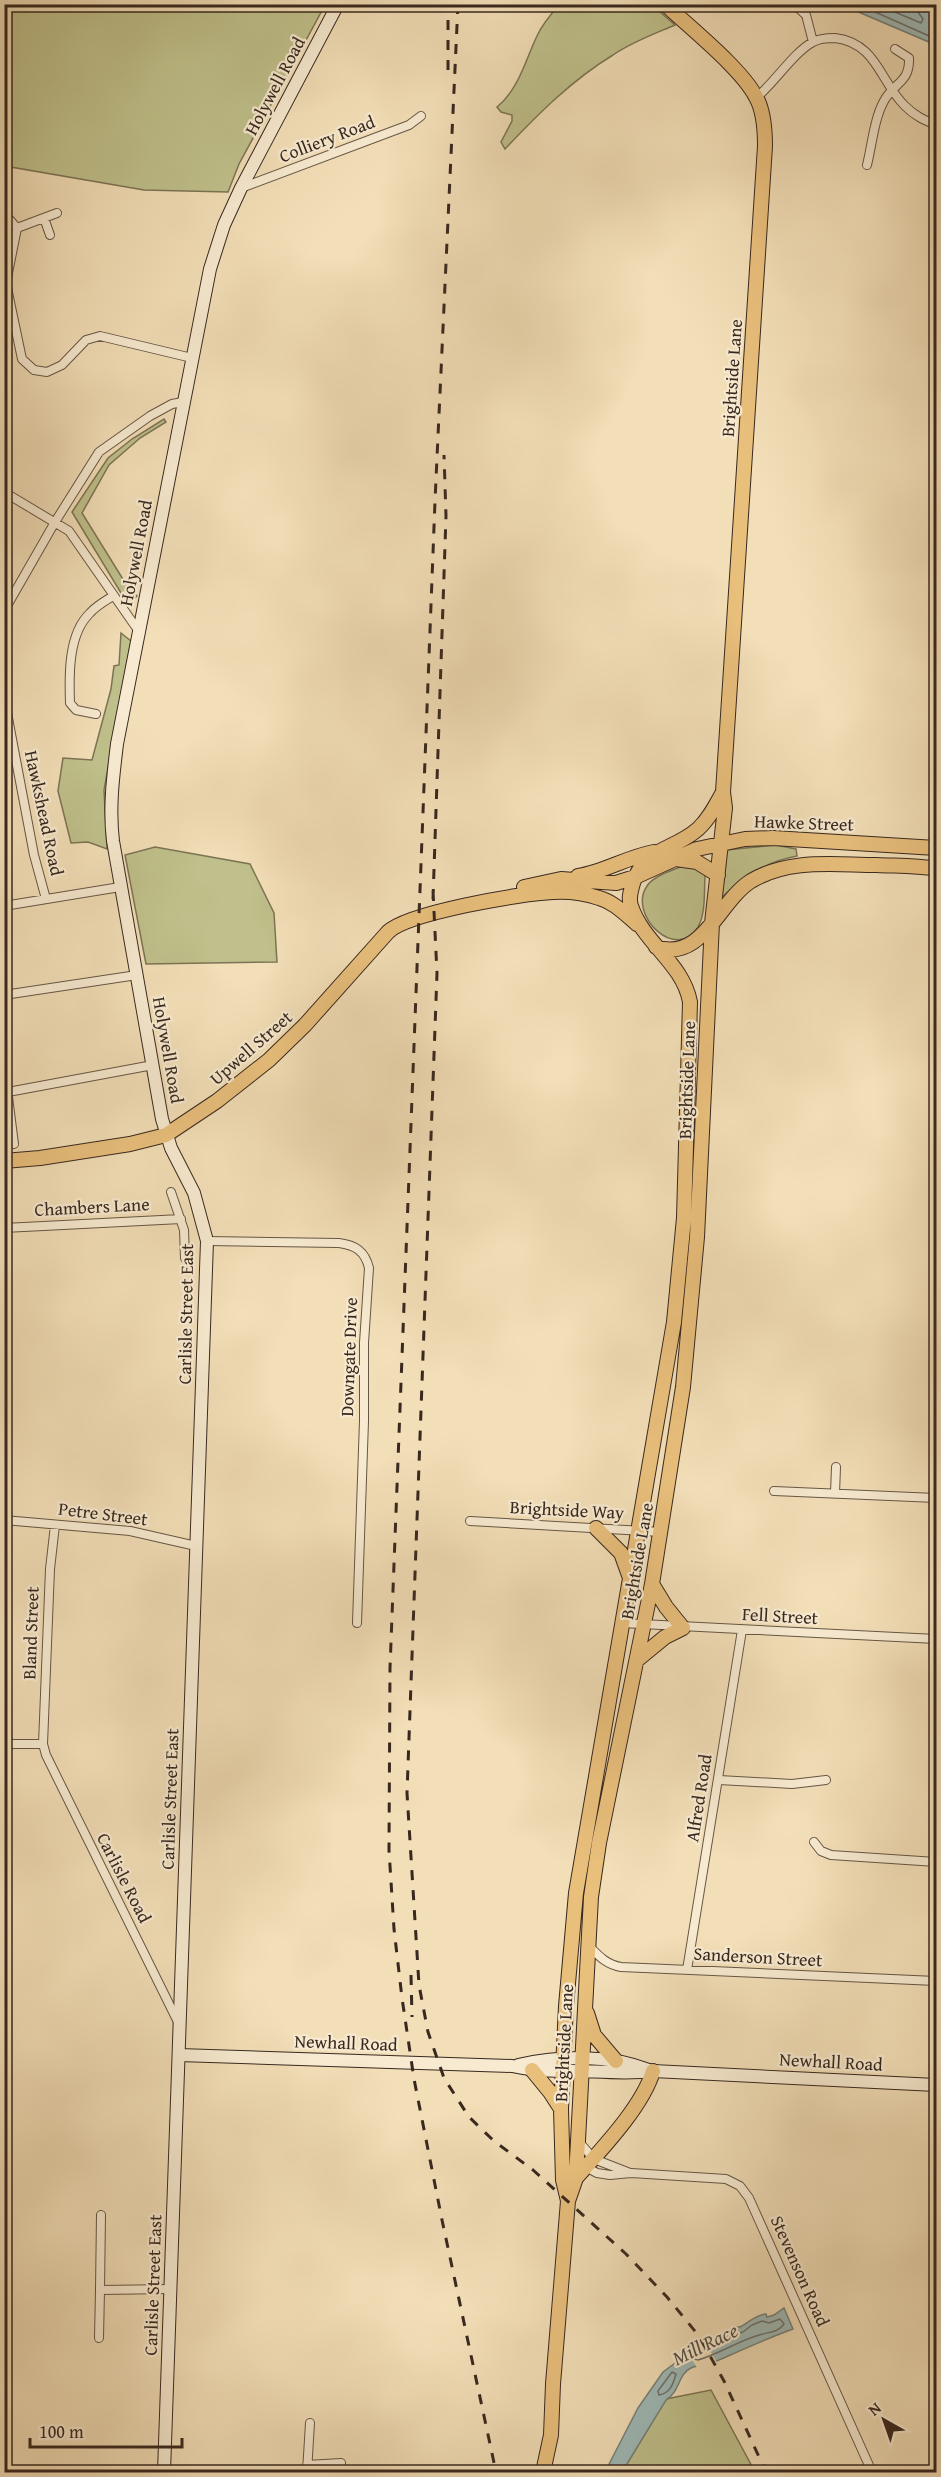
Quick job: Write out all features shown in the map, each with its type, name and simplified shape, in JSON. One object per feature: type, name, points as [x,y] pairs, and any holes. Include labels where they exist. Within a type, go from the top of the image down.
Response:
[{"type":"main road","name":"Holywell Road","points":[[166,1135],[120,887],[110,816],[117,744],[210,268],[224,225],[338,4]]},
{"type":"main road","name":"Brightside Lane","points":[[665,4],[731,66],[757,97],[762,112],[765,146],[723,792],[725,808],[718,875]]},
{"type":"main road","name":"Brightside Lane","points":[[635,877],[646,860],[699,829],[723,792]]},
{"type":"main road","name":"Hawke Street","points":[[674,859],[697,849],[721,843],[773,837],[936,848]]},
{"type":"main road","points":[[561,879],[589,874],[628,858],[659,851]]},
{"type":"main road","points":[[712,923],[718,875],[697,862],[674,859],[635,877],[630,900],[640,928],[656,947],[665,950],[690,945],[702,935],[712,923],[735,894],[760,876],[783,868],[811,864],[912,865],[936,869]]},
{"type":"main road","name":"Upwell Street","points":[[488,901],[525,887],[561,879],[616,883],[635,877]]},
{"type":"main road","name":"Upwell Street","points":[[4,1161],[40,1158],[130,1144],[166,1135],[217,1101],[270,1060],[314,1016],[393,927],[402,922],[488,901],[542,892],[572,892],[604,899],[620,909],[640,928]]},
{"type":"main road","name":"Brightside Lane","points":[[568,2201],[583,2166],[579,2141],[587,1943],[599,1843],[645,1625],[682,1388],[692,1296],[704,1125],[712,923]]},
{"type":"main road","name":"Brightside Lane","points":[[543,2472],[551,2435],[568,2201],[563,2180],[561,2109],[567,1995],[576,1893],[674,1322],[684,1218],[690,1010],[688,994],[679,974],[656,947]]},
{"type":"main road","name":"Carlisle Street East","points":[[164,2472],[207,1241],[194,1194],[166,1135]]},
{"type":"main road","points":[[596,1528],[621,1554],[631,1580]]},
{"type":"main road","points":[[638,1660],[665,1637],[683,1628],[666,1607],[652,1584]]},
{"type":"main road","points":[[584,2005],[594,2035],[616,2061]]},
{"type":"main road","name":"Newhall Road","points":[[179,2055],[512,2066],[532,2070],[616,2061],[630,2062],[653,2071]]},
{"type":"main road","name":"Newhall Road","points":[[512,2066],[536,2061],[564,2066]]},
{"type":"main road","name":"Newhall Road","points":[[581,2065],[624,2074],[653,2071],[936,2085]]},
{"type":"main road","points":[[532,2070],[561,2109]]},
{"type":"main road","points":[[583,2166],[636,2106],[646,2091],[653,2071]]},
{"type":"street","points":[[794,4],[806,15],[813,42]]},
{"type":"street","points":[[757,97],[813,42],[830,38],[848,40],[878,64],[904,105],[920,119],[936,125]]},
{"type":"street","points":[[867,165],[881,108],[885,99],[905,79],[909,69],[909,58],[896,49]]},
{"type":"street","name":"Colliery Road","points":[[242,188],[409,125],[422,116]]},
{"type":"street","points":[[4,213],[17,228]]},
{"type":"street","points":[[17,228],[57,213]]},
{"type":"street","points":[[44,218],[50,235]]},
{"type":"street","points":[[17,228],[6,283],[22,359],[34,370],[47,372],[62,365],[86,340],[100,336],[192,358]]},
{"type":"street","points":[[4,611],[55,522],[99,452],[150,416],[172,404],[183,402]]},
{"type":"street","points":[[4,492],[69,531],[140,633]]},
{"type":"street","points":[[96,714],[76,710],[70,703],[74,641],[80,625],[88,614],[113,596]]},
{"type":"street","name":"Hawkshead Road","points":[[4,697],[34,855],[46,899]]},
{"type":"street","points":[[4,906],[120,887]]},
{"type":"street","points":[[4,995],[137,975]]},
{"type":"street","points":[[8,1092],[153,1065]]},
{"type":"street","points":[[4,1066],[14,1144]]},
{"type":"street","name":"Chambers Lane","points":[[171,1192],[181,1218],[186,1244],[185,1258]]},
{"type":"street","name":"Chambers Lane","points":[[4,1228],[181,1218]]},
{"type":"street","name":"Downgate Drive","points":[[207,1241],[339,1243],[351,1245],[364,1254],[367,1260],[369,1268],[364,1343],[364,1421],[357,1623]]},
{"type":"street","points":[[835,1493],[836,1467]]},
{"type":"street","points":[[774,1491],[936,1498]]},
{"type":"street","name":"Petre Street","points":[[4,1520],[130,1531],[196,1546]]},
{"type":"street","name":"Brightside Way","points":[[470,1521],[661,1532]]},
{"type":"street","name":"Bland Street","points":[[43,1744],[50,1569],[55,1525]]},
{"type":"street","name":"Fell Street","points":[[622,1623],[683,1628],[936,1639]]},
{"type":"street","name":"Alfred Road","points":[[687,1970],[742,1630]]},
{"type":"street","points":[[4,1744],[43,1744]]},
{"type":"street","name":"Carlisle Road","points":[[43,1744],[50,1767],[180,2025]]},
{"type":"street","points":[[719,1780],[792,1784],[826,1780]]},
{"type":"street","points":[[814,1842],[821,1851],[831,1855],[936,1862]]},
{"type":"street","name":"Sanderson Street","points":[[587,1943],[602,1959],[611,1965],[621,1967],[936,1981]]},
{"type":"street","name":"Stevenson Road","points":[[562,2145],[583,2166],[631,2173],[726,2179],[732,2180],[744,2190],[872,2472]]},
{"type":"street","points":[[99,2338],[101,2215]]},
{"type":"street","points":[[100,2290],[171,2289]]},
{"type":"street","points":[[310,2422],[307,2469],[341,2463]]},
{"type":"green space","points":[[4,5],[325,5],[239,164],[228,192],[144,190],[5,166]]},
{"type":"green space","points":[[559,5],[652,5],[675,25],[628,46],[583,75],[543,110],[505,149],[501,142],[512,121],[512,115],[501,112],[497,107],[511,92],[539,32]]},
{"type":"green space","points":[[164,419],[166,422],[140,438],[109,465],[82,513],[129,589],[137,596],[130,602],[124,598],[72,512],[108,458],[132,439]]},
{"type":"green space","points":[[121,633],[131,641],[104,790],[107,849],[88,842],[71,843],[58,791],[63,758],[92,760],[111,689],[114,666],[119,665]]},
{"type":"green space","points":[[775,845],[796,849],[797,856],[765,866],[738,883],[721,898],[726,850]]},
{"type":"green space","points":[[155,847],[250,864],[274,913],[277,962],[146,964],[125,855]]},
{"type":"green space","points":[[688,864],[703,870],[705,876],[703,909],[698,927],[689,937],[678,940],[657,931],[644,910],[643,898],[650,882]]},
{"type":"green space","points":[[711,2390],[755,2472],[622,2472],[666,2399]]},
{"type":"water","points":[[842,5],[924,5],[936,10],[936,45]]},
{"type":"water","name":"Mill Race","points":[[784,2308],[793,2329],[687,2371],[671,2397],[666,2400],[622,2472],[605,2472],[638,2408],[663,2372],[704,2342],[713,2340],[759,2316],[774,2315]]},
{"type":"pier","points":[[703,2339],[718,2364],[698,2369],[686,2351]]},
{"type":"railway","points":[[448,4],[448,70]]},
{"type":"railway","points":[[458,4],[435,501],[390,1668],[389,1850],[394,1929],[414,2079],[496,2472]]},
{"type":"railway","points":[[433,899],[446,516],[444,455]]},
{"type":"railway","points":[[433,891],[437,973],[407,1793],[419,1985],[428,2032],[444,2078],[469,2117],[494,2141],[533,2170],[626,2254],[667,2297],[699,2336],[724,2381],[766,2472]]},
{"type":"railway","points":[[411,1975],[412,2017]]}]
